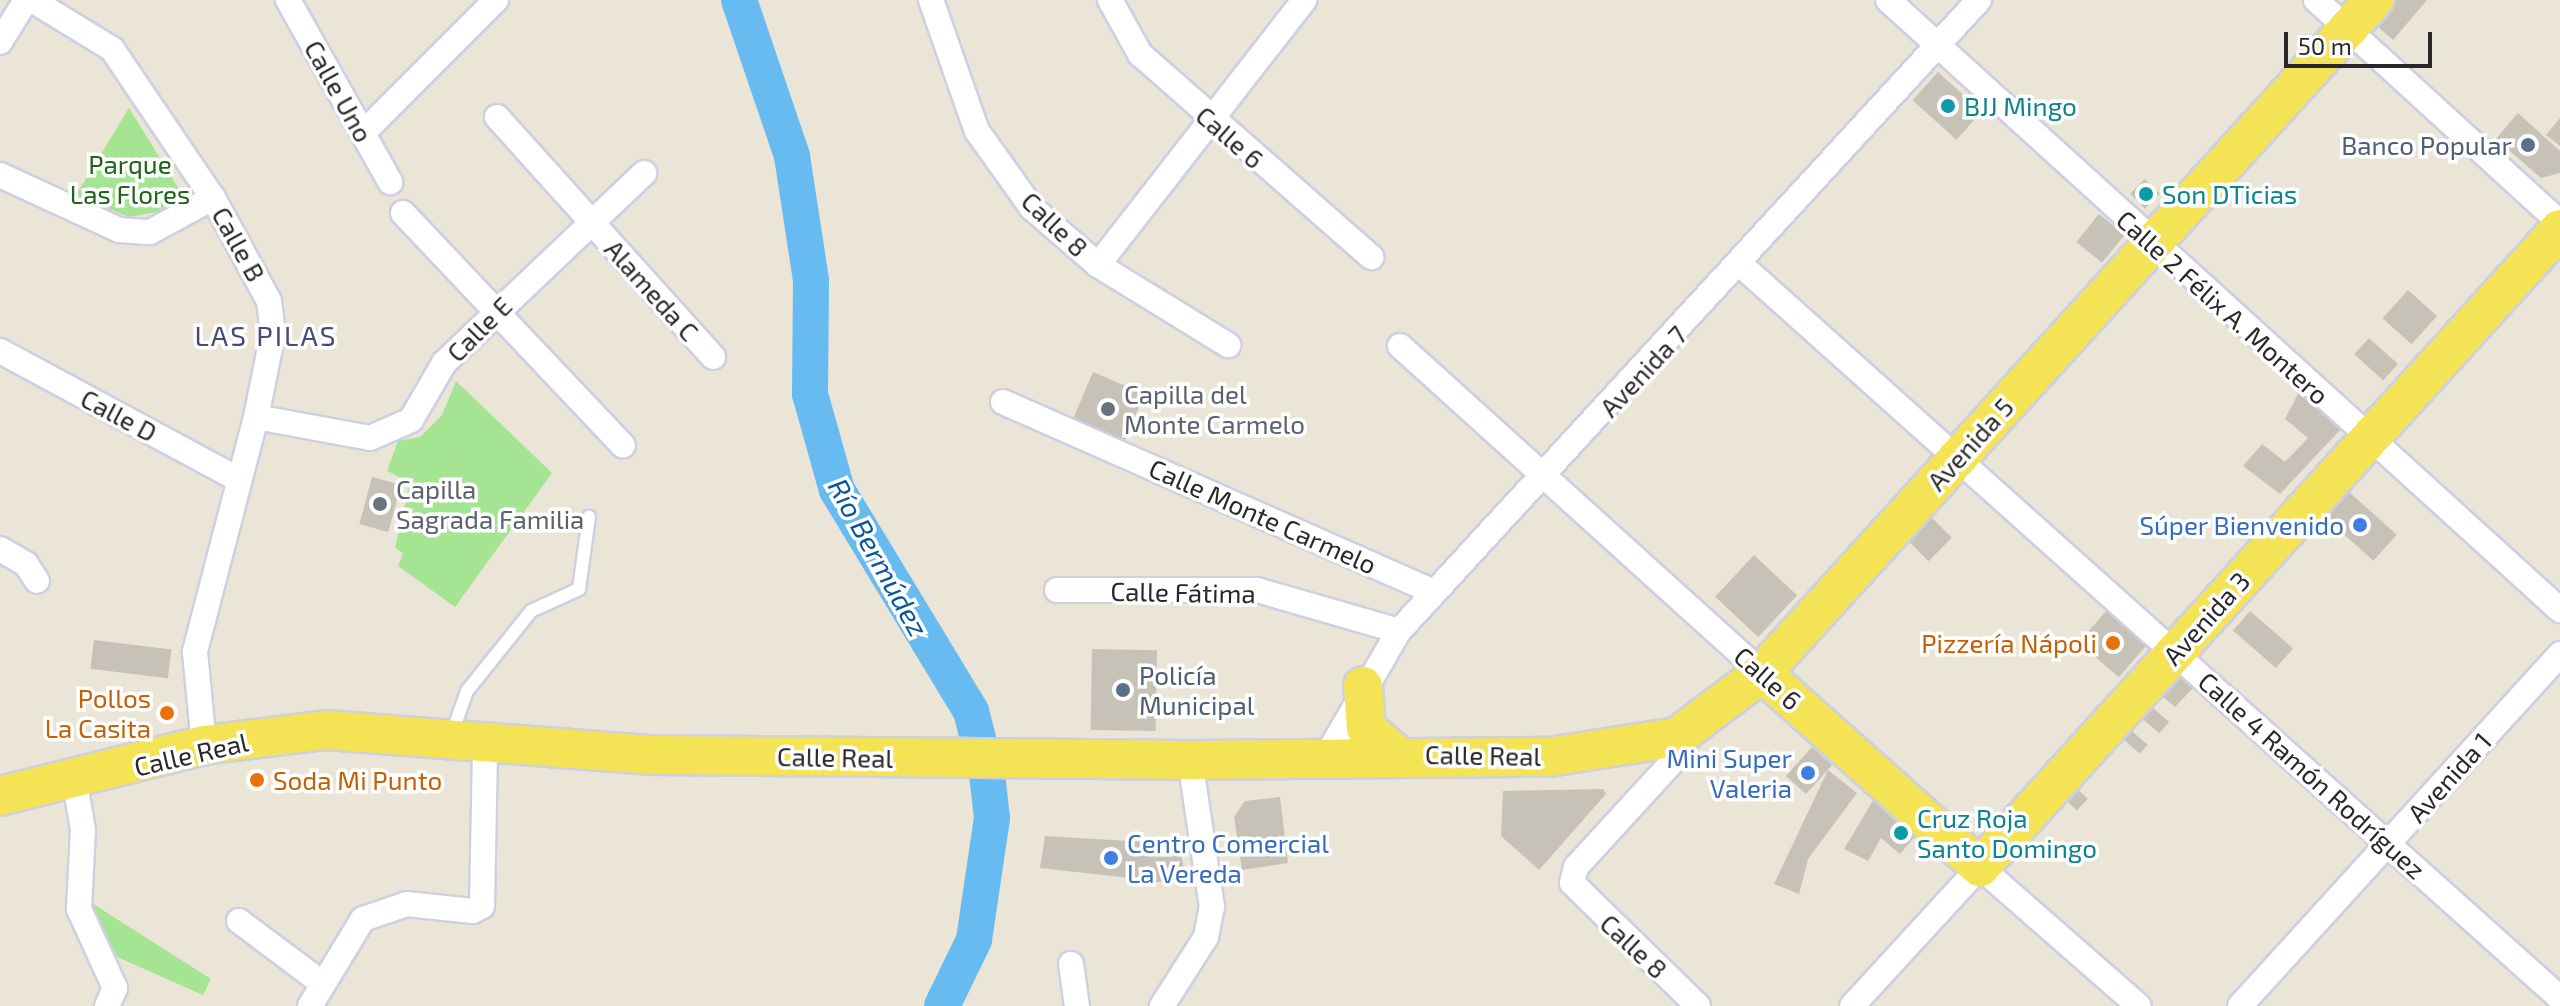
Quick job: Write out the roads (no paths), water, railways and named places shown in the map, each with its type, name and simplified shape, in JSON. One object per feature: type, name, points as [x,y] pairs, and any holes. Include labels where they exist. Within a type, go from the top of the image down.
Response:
[{"type":"main road","name":"Avenida 5","points":[[1677,737],[1762,673],[2374,0]]},
{"type":"main road","name":"Avenida 3","points":[[1980,867],[2560,226]]},
{"type":"main road","name":"Calle 6","points":[[1762,673],[1980,867]]},
{"type":"main road","points":[[1363,686],[1366,728],[1396,754]]},
{"type":"main road","name":"Calle Real","points":[[0,796],[75,783],[204,745],[326,730],[653,755],[1190,760],[1396,754],[1549,757],[1677,737]]},
{"type":"street","points":[[0,42],[29,0]]},
{"type":"street","name":"Calle B","points":[[29,0],[112,49],[213,198],[269,301],[273,333],[256,417],[195,652],[204,745]]},
{"type":"street","points":[[363,133],[496,0]]},
{"type":"street","name":"Calle 8","points":[[931,0],[977,131],[1032,208],[1098,265],[1228,345]]},
{"type":"street","name":"Calle 6","points":[[1110,0],[1140,54],[1210,122],[1371,257]]},
{"type":"street","points":[[1098,265],[1304,0]]},
{"type":"street","name":"Calle 2 Félix A. Montero","points":[[1888,0],[2153,244],[2560,610]]},
{"type":"street","name":"Avenida 7","points":[[1327,755],[1363,686],[1399,631],[1741,265],[1979,0]]},
{"type":"street","points":[[2316,0],[2560,226]]},
{"type":"street","name":"Calle Uno","points":[[290,1],[390,182]]},
{"type":"street","name":"Alameda C","points":[[497,117],[713,357]]},
{"type":"street","name":"Calle E","points":[[256,417],[370,438],[411,420],[444,363],[495,311],[644,173]]},
{"type":"street","points":[[0,175],[119,230],[150,232],[213,198]]},
{"type":"street","points":[[403,213],[623,446]]},
{"type":"street","name":"Calle 4 Ramón Rodríguez","points":[[1741,265],[2560,998]]},
{"type":"street","name":"Calle 6","points":[[1400,346],[1762,673]]},
{"type":"street","name":"Calle D","points":[[0,351],[238,479]]},
{"type":"street","name":"Calle Monte Carmelo","points":[[1003,402],[1434,592]]},
{"type":"street","points":[[0,549],[26,564],[37,581]]},
{"type":"street","name":"Calle Fátima","points":[[1057,590],[1257,590],[1399,631]]},
{"type":"street","name":"Avenida 1","points":[[2240,1006],[2560,654]]},
{"type":"street","name":"Calle 8","points":[[1677,737],[1675,759],[1576,867],[1572,883],[1698,1006]]},
{"type":"street","points":[[310,1006],[350,932],[381,910],[407,904],[473,911],[482,906],[468,741]]},
{"type":"street","points":[[1162,1006],[1206,937],[1212,907],[1190,760]]},
{"type":"street","points":[[75,783],[83,830],[79,909],[115,988],[107,1006]]},
{"type":"street","name":"Calle 6","points":[[1980,867],[2139,1006]]},
{"type":"street","name":"Avenida 3","points":[[1852,1006],[1980,867]]},
{"type":"street","points":[[239,921],[322,983]]},
{"type":"street","points":[[1071,964],[1077,1006]]},
{"type":"lane","points":[[468,741],[467,691],[531,611],[579,589],[589,517]]},
{"type":"waterway","name":"Río Bermúdez","points":[[739,0],[792,156],[811,280],[810,394],[837,490],[971,711],[987,774],[992,818],[974,940],[942,1006]]},
{"type":"place","name":"BJJ Mingo","points":[[1948,106]]},
{"type":"place","name":"Banco Popular","points":[[2528,145]]},
{"type":"place","name":"Son DTicias","points":[[2146,194]]},
{"type":"place","name":"Capilla del Monte Carmelo","points":[[1108,409]]},
{"type":"place","name":"Capilla Sagrada Familia","points":[[380,504]]},
{"type":"place","name":"Súper Bienvenido","points":[[2360,525]]},
{"type":"place","name":"Pizzería Nápoli","points":[[2113,643]]},
{"type":"place","name":"Policía Municipal","points":[[1123,690]]},
{"type":"place","name":"Pollos La Casita","points":[[167,713]]},
{"type":"place","name":"Mini Super Valeria","points":[[1808,773]]},
{"type":"place","name":"Soda Mi Punto","points":[[257,780]]},
{"type":"place","name":"Cruz Roja Santo Domingo","points":[[1901,833]]},
{"type":"place","name":"Centro Comercial La Vereda","points":[[1111,858]]},
{"type":"district","name":"LAS PILAS","points":[[266,335]]},
{"type":"park label","name":"Parque Las Flores","points":[[130,179]]}]
